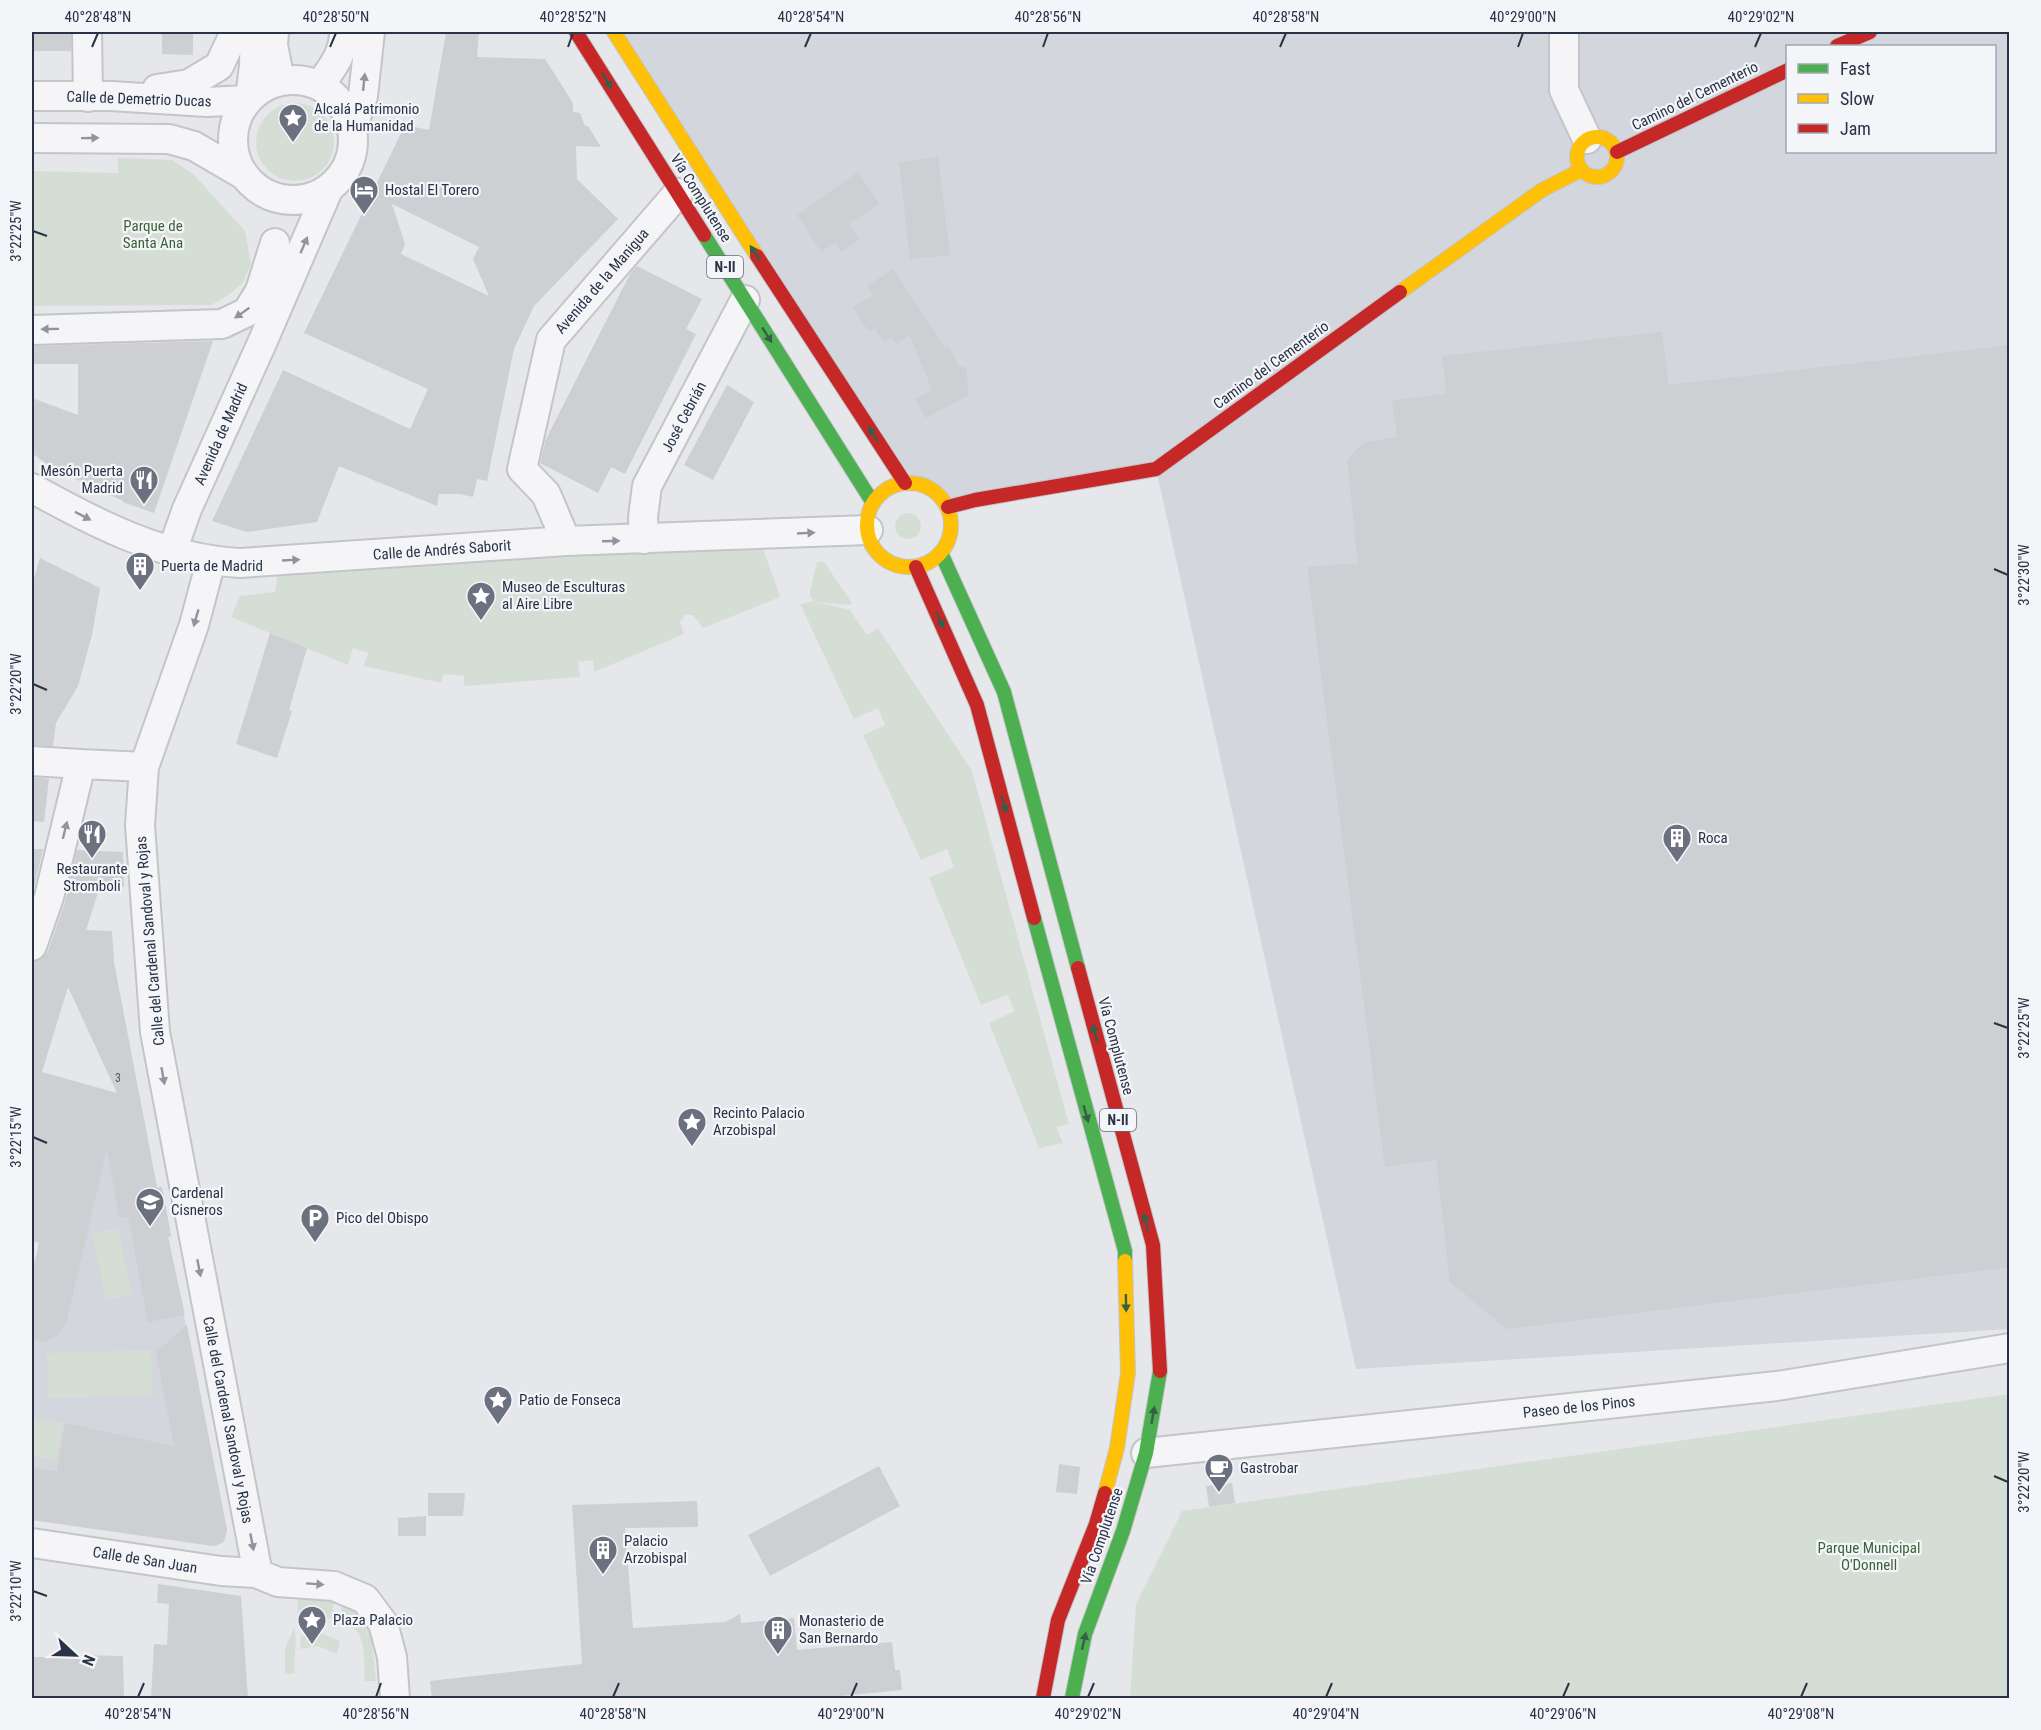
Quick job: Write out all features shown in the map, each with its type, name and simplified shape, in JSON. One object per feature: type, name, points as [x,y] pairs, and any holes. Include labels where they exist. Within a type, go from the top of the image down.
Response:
[{"type":"main road","name":"Vía Complutense","points":[[576,32],[745,300],[871,517]]},
{"type":"main road","name":"Vía Complutense","points":[[614,32],[905,483]]},
{"type":"main road","points":[[1840,45],[1870,32]]},
{"type":"main road","name":"Camino del Cementerio","points":[[1617,152],[1786,71]]},
{"type":"main road","points":[[1594,136],[1609,140],[1617,152],[1617,161],[1606,175],[1597,177],[1581,170],[1577,156],[1582,143],[1587,139],[1594,136]]},
{"type":"main road","name":"Camino del Cementerio","points":[[948,507],[975,500],[1156,468],[1542,190],[1581,170]]},
{"type":"main road","points":[[871,517],[882,494],[892,486],[905,483],[924,485],[944,500],[948,507],[951,529],[946,545],[941,553],[930,562],[916,567]]},
{"type":"main road","name":"N-II","points":[[871,517],[872,545],[887,561],[902,567],[916,567]]},
{"type":"main road","name":"Vía Complutense","points":[[941,553],[1004,692],[1152,1245],[1160,1372],[1146,1453],[1123,1532],[1085,1635],[1072,1698]]},
{"type":"main road","name":"Vía Complutense","points":[[916,567],[977,705],[1084,1107],[1125,1251],[1128,1373],[1117,1448],[1096,1524],[1058,1620],[1043,1698]]},
{"type":"street","points":[[87,32],[99,97],[189,84],[219,66],[235,32]]},
{"type":"street","points":[[248,99],[255,32]]},
{"type":"street","points":[[274,32],[273,45],[280,81]]},
{"type":"street","points":[[319,86],[338,60],[344,42],[344,32]]},
{"type":"street","points":[[352,130],[363,96],[370,32]]},
{"type":"street","points":[[1564,32],[1564,90],[1587,139]]},
{"type":"street","points":[[32,138],[169,139],[194,146],[277,199],[294,201],[312,198],[328,190],[340,179],[348,164],[353,148],[352,130],[346,112],[335,97],[319,86],[293,79],[280,81],[258,90],[248,99],[237,117],[232,136],[234,156],[252,183]]},
{"type":"street","name":"Calle de Demetrio Ducas","points":[[32,96],[207,102],[248,99]]},
{"type":"street","name":"Avenida de Madrid","points":[[252,183],[269,217],[275,243],[278,280],[273,318]]},
{"type":"street","name":"Avenida de Madrid","points":[[172,551],[187,509],[328,190]]},
{"type":"street","name":"Avenida de la Manigua","points":[[566,541],[546,494],[522,469],[551,340],[678,193]]},
{"type":"street","points":[[32,330],[222,324],[247,312],[260,291],[275,243]]},
{"type":"street","name":"José Cebrián","points":[[644,539],[643,517],[647,486],[745,300]]},
{"type":"street","name":"Calle de Andrés Saborit","points":[[32,488],[84,517],[134,538],[211,561],[240,563],[566,541],[644,539],[871,517]]},
{"type":"street","name":"Calle del Cardenal Sandoval y Rojas","points":[[211,561],[194,625],[144,767],[141,825],[155,1032],[258,1574]]},
{"type":"street","points":[[32,761],[144,767]]},
{"type":"street","points":[[32,946],[49,897],[81,764]]},
{"type":"street","name":"Paseo de los Pinos","points":[[1146,1453],[1776,1386],[2010,1348]]},
{"type":"street","name":"Calle de San Juan","points":[[32,1543],[221,1571],[258,1574],[278,1582],[334,1586],[365,1599],[383,1623],[392,1657],[395,1698]]},
{"type":"shaded area","points":[[614,32],[2009,32],[2009,1329],[1356,1369],[1156,469],[944,500],[931,489],[915,483]]},
{"type":"shaded area","points":[[139,1092],[157,1187],[162,1187],[171,1236],[168,1237],[227,1530],[224,1541],[216,1546],[32,1520],[32,1273],[35,1258],[51,1261],[74,1153]]},
{"type":"green space","points":[[287,103],[303,103],[317,109],[328,120],[334,134],[334,150],[328,164],[317,175],[303,181],[287,181],[273,175],[262,164],[256,150],[256,134],[262,120],[273,109]]},
{"type":"green space","name":"Parque de Santa Ana","points":[[118,158],[173,160],[194,175],[245,231],[251,264],[243,283],[211,305],[32,306],[32,171],[118,173]]},
{"type":"green space","points":[[908,513],[917,517],[921,526],[917,535],[908,539],[899,535],[895,526],[899,517]]},
{"type":"green space","points":[[760,540],[780,597],[703,628],[693,615],[685,615],[680,622],[684,634],[594,672],[593,660],[578,662],[580,677],[464,686],[464,676],[443,674],[442,683],[364,666],[368,653],[353,648],[348,665],[231,617],[240,596],[275,592],[279,566]]},
{"type":"green space","points":[[817,562],[824,562],[852,603],[850,605],[816,602],[850,610],[867,635],[878,628],[972,771],[1069,1124],[1056,1127],[1063,1143],[1039,1148],[989,1023],[1015,1011],[1007,995],[981,1005],[929,878],[954,867],[947,849],[921,860],[863,735],[885,725],[878,708],[854,719],[800,604],[814,601],[810,597],[810,592]]},
{"type":"green space","points":[[118,1228],[132,1295],[106,1300],[92,1233]]},
{"type":"green space","points":[[151,1350],[152,1396],[48,1398],[47,1353]]},
{"type":"green space","name":"Parque Municipal O'Donnell","points":[[2009,1394],[2009,1698],[1130,1698],[1136,1604],[1182,1511]]},
{"type":"green space","points":[[32,1417],[63,1423],[56,1461],[32,1456]]},
{"type":"green space","points":[[298,1597],[333,1601],[333,1619],[317,1616],[297,1623]]},
{"type":"green space","points":[[341,1606],[358,1612],[370,1626],[376,1681],[365,1681],[363,1645],[356,1631],[341,1621]]},
{"type":"green space","points":[[294,1628],[295,1673],[285,1674],[285,1649]]},
{"type":"green space","points":[[321,1633],[340,1641],[337,1654],[318,1646],[300,1649],[301,1636]]},
{"type":"building","points":[[32,32],[71,32],[71,51],[32,51]]},
{"type":"building","points":[[162,32],[193,32],[193,55],[162,54]]},
{"type":"building","points":[[446,32],[479,32],[477,57],[545,59],[573,103],[573,112],[580,113],[585,126],[588,126],[601,147],[576,146],[577,179],[618,219],[534,306],[514,349],[487,481],[477,479],[473,497],[460,494],[439,494],[437,506],[339,466],[317,522],[247,532],[212,521],[283,370],[410,429],[428,389],[304,333],[405,125],[429,130]],"holes":[[[392,204],[479,247],[473,259],[489,296],[401,254],[405,244]]]},
{"type":"building","points":[[938,157],[950,255],[910,259],[899,162]]},
{"type":"building","points":[[858,172],[879,204],[849,224],[859,240],[841,252],[835,242],[821,252],[797,215]]},
{"type":"building","points":[[637,266],[702,299],[686,329],[696,334],[625,474],[611,467],[598,493],[540,463],[546,439],[630,274]]},
{"type":"building","points":[[893,269],[945,348],[949,347],[959,366],[966,368],[969,395],[926,418],[915,399],[932,390],[910,335],[897,344],[892,337],[884,342],[875,328],[869,332],[853,308],[873,295],[867,286]]},
{"type":"building","name":"Roca","points":[[1662,332],[1669,385],[2010,345],[2010,1267],[1507,1329],[1450,1282],[1436,1160],[1385,1167],[1307,567],[1358,563],[1347,460],[1364,442],[1397,437],[1392,400],[1446,394],[1442,356]]},
{"type":"building","points":[[213,341],[154,513],[123,502],[52,468],[32,453],[32,398],[78,415],[78,364],[32,364],[32,346]]},
{"type":"building","points":[[727,385],[754,402],[713,480],[684,465]]},
{"type":"building","points":[[40,558],[100,588],[92,635],[78,686],[56,723],[53,746],[32,745],[32,584]]},
{"type":"building","points":[[270,633],[307,648],[289,710],[292,711],[277,758],[236,744]]},
{"type":"building","points":[[32,777],[49,779],[44,822],[32,821]]},
{"type":"building","points":[[32,849],[43,849],[32,897]]},
{"type":"building","points":[[77,850],[123,852],[124,887],[101,883],[86,930],[112,931],[114,962],[157,1188],[162,1187],[171,1236],[168,1237],[185,1315],[148,1322],[128,1217],[119,1218],[107,1148],[67,1320],[58,1335],[46,1342],[32,1339],[32,1273],[39,1243],[32,1241],[32,962],[42,959],[48,951],[65,902]],"holes":[[[68,987],[117,1093],[42,1072]]]},
{"type":"building","points":[[187,1325],[227,1530],[224,1541],[213,1546],[32,1520],[32,1468],[57,1472],[65,1423],[174,1446],[156,1352]]},
{"type":"building","points":[[1059,1464],[1080,1467],[1077,1494],[1056,1492]]},
{"type":"building","points":[[879,1466],[900,1506],[770,1576],[748,1535]]},
{"type":"building","points":[[1232,1483],[1235,1503],[1209,1507],[1206,1486]]},
{"type":"building","points":[[428,1493],[465,1493],[463,1516],[428,1516]]},
{"type":"building","points":[[697,1501],[698,1527],[625,1528],[633,1628],[725,1622],[740,1614],[741,1623],[794,1618],[797,1650],[892,1642],[895,1670],[900,1670],[902,1690],[820,1698],[432,1698],[430,1681],[582,1664],[572,1505]]},
{"type":"building","points":[[426,1516],[426,1536],[398,1536],[398,1518]]},
{"type":"building","points":[[158,1584],[241,1596],[248,1698],[151,1698],[154,1644],[167,1645],[169,1604],[157,1603]]},
{"type":"building","points":[[73,1655],[123,1656],[124,1698],[32,1698],[32,1657],[73,1657]]},
{"type":"traffic: fast","points":[[704,235],[873,503]]},
{"type":"traffic: fast","points":[[941,553],[1004,692],[1078,968]]},
{"type":"traffic: fast","points":[[1034,918],[1125,1251],[1125,1261]]},
{"type":"traffic: fast","points":[[1072,1698],[1085,1634],[1123,1531],[1146,1453],[1160,1371]]},
{"type":"traffic: slow","points":[[614,32],[757,256]]},
{"type":"traffic: slow","points":[[1597,137],[1605,138],[1611,143],[1616,149],[1617,157],[1616,165],[1611,171],[1605,176],[1597,177],[1589,176],[1583,171],[1578,165],[1577,157],[1578,149],[1583,143],[1589,138],[1597,137]]},
{"type":"traffic: slow","points":[[1400,292],[1542,190],[1581,170]]},
{"type":"traffic: slow","points":[[909,483],[925,486],[939,495],[948,509],[951,525],[948,541],[939,555],[925,564],[909,567],[893,564],[879,555],[870,541],[867,525],[870,509],[879,495],[893,486],[909,483]]},
{"type":"traffic: slow","points":[[1105,1493],[1117,1448],[1128,1373],[1125,1261]]},
{"type":"traffic: jam","points":[[576,32],[704,235]]},
{"type":"traffic: jam","points":[[1839,45],[1870,32]]},
{"type":"traffic: jam","points":[[1617,152],[1786,71]]},
{"type":"traffic: jam","points":[[757,256],[905,483]]},
{"type":"traffic: jam","points":[[948,507],[975,500],[1156,469],[1400,292]]},
{"type":"traffic: jam","points":[[916,567],[977,705],[1034,918]]},
{"type":"traffic: jam","points":[[1078,968],[1153,1245],[1160,1371]]},
{"type":"traffic: jam","points":[[1043,1698],[1058,1620],[1096,1524],[1105,1493]]},
{"type":"place","name":"Alcalá Patrimonio de la Humanidad","points":[[293,144]]},
{"type":"place","name":"Hostal El Torero","points":[[364,216]]},
{"type":"place","name":"Mesón Puerta Madrid","points":[[144,506]]},
{"type":"place","name":"Puerta de Madrid","points":[[140,592]]},
{"type":"place","name":"Museo de Esculturas al Aire Libre","points":[[481,622]]},
{"type":"place","name":"Restaurante Stromboli","points":[[92,860]]},
{"type":"place","name":"Roca","points":[[1677,864]]},
{"type":"place","name":"Recinto Palacio Arzobispal","points":[[692,1148]]},
{"type":"place","name":"Cardenal Cisneros","points":[[150,1228]]},
{"type":"place","name":"Pico del Obispo","points":[[315,1244]]},
{"type":"place","name":"Patio de Fonseca","points":[[498,1426]]},
{"type":"place","name":"Gastrobar","points":[[1219,1494]]},
{"type":"place","name":"Palacio Arzobispal","points":[[603,1576]]},
{"type":"place","name":"Plaza Palacio","points":[[312,1646]]},
{"type":"place","name":"Monasterio de San Bernardo","points":[[778,1656]]}]
